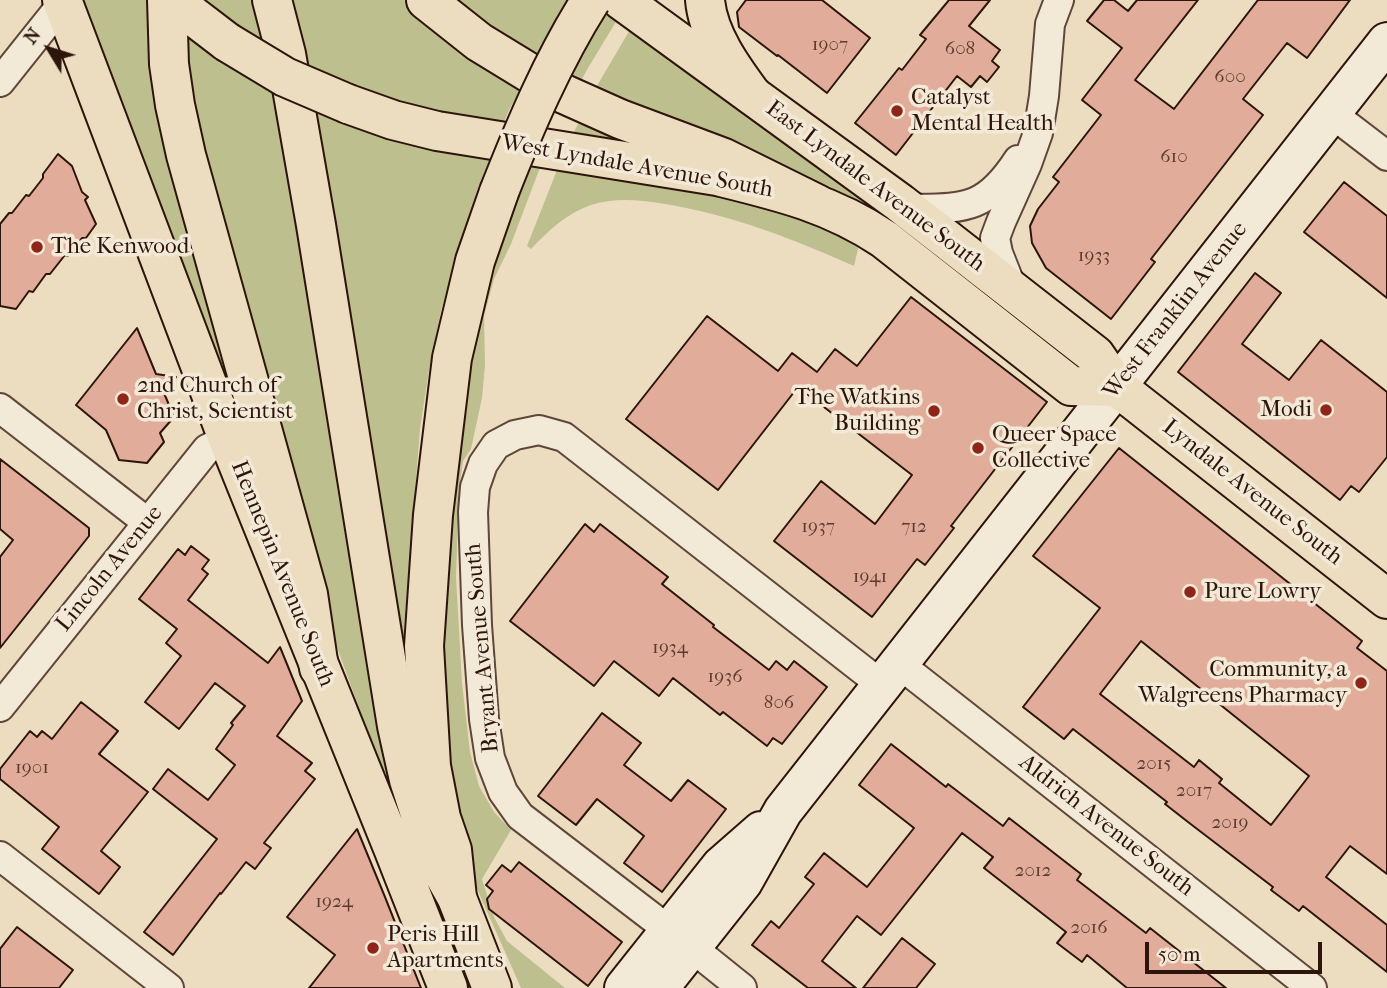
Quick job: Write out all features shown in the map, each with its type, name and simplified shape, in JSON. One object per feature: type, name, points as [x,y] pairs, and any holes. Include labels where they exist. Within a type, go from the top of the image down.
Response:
[{"type":"main road","name":"West Lyndale Avenue South","points":[[169,0],[227,42],[285,76],[348,104],[393,120],[437,131],[717,176],[817,204],[851,219],[884,240],[1071,386],[1117,387]]},
{"type":"main road","points":[[169,0],[169,64],[186,155],[308,594],[319,668]]},
{"type":"main road","points":[[272,0],[286,54],[397,726],[409,780],[434,857],[457,898],[492,988]]},
{"type":"main road","points":[[426,0],[479,42],[564,94],[620,119],[724,158],[817,204]]},
{"type":"main road","points":[[457,898],[452,850],[431,766],[424,646],[433,515],[452,358],[475,261],[525,125],[554,65],[592,0]]},
{"type":"main road","name":"East Lyndale Avenue South","points":[[621,0],[908,209],[1095,355],[1117,387]]},
{"type":"main road","points":[[705,0],[713,31],[752,96]]},
{"type":"main road","name":"Hennepin Avenue South","points":[[62,1],[228,439],[447,988]]},
{"type":"main road","name":"West Franklin Avenue","points":[[624,988],[743,882],[783,811],[1387,42]]},
{"type":"main road","name":"Lyndale Avenue South","points":[[1117,387],[1387,599]]},
{"type":"main road","name":"West Franklin Avenue","points":[[659,988],[680,939]]},
{"type":"street","points":[[1013,291],[995,238],[1035,143],[1044,96],[1050,24],[1059,0]]},
{"type":"street","points":[[0,82],[62,1]]},
{"type":"street","points":[[908,209],[967,206],[986,197],[1002,183],[1029,141],[1044,96]]},
{"type":"street","points":[[1331,113],[1387,156]]},
{"type":"street","points":[[0,408],[147,522]]},
{"type":"street","name":"Bryant Avenue South","points":[[564,437],[539,430],[515,435],[496,445],[483,464],[475,487],[473,512],[477,625],[484,719],[490,758],[503,792],[520,816],[742,988]]},
{"type":"street","name":"Aldrich Avenue South","points":[[564,437],[891,674],[1312,988]]},
{"type":"street","name":"Lincoln Avenue","points":[[0,707],[207,449],[228,439]]},
{"type":"street","points":[[0,856],[169,988]]},
{"type":"green space","points":[[77,0],[149,0],[148,25],[155,83],[265,497]]},
{"type":"green space","points":[[193,0],[252,0],[267,48]]},
{"type":"green space","points":[[289,0],[404,0],[523,85],[502,127],[434,116],[306,69]]},
{"type":"green space","points":[[435,0],[570,0],[533,66]]},
{"type":"green space","points":[[604,9],[617,20],[576,90],[561,83]]},
{"type":"green space","points":[[631,28],[905,227],[591,96]]},
{"type":"green space","points":[[182,32],[278,93],[394,770],[383,774],[334,639],[198,141]]},
{"type":"green space","points":[[313,110],[352,126],[491,156],[477,190],[441,311],[429,370],[420,429],[403,643]]},
{"type":"green space","points":[[582,116],[666,147],[571,138]]},
{"type":"green space","points":[[523,164],[541,165],[511,244],[494,279],[484,316],[485,365],[482,398],[471,449],[463,461],[459,488],[456,577],[462,683],[470,752],[479,786],[494,812],[511,830],[482,879],[494,917],[507,941],[565,988],[521,988],[466,864],[434,693],[467,341]]},
{"type":"green space","points":[[559,165],[746,196],[854,237],[858,249],[854,266],[738,221],[638,200],[600,202],[582,208],[558,223],[531,249],[527,246]]},
{"type":"building","points":[[746,0],[822,0],[870,38],[827,93],[739,27],[737,12]]},
{"type":"building","points":[[949,0],[990,0],[969,26],[1000,50],[992,61],[999,67],[987,82],[980,76],[971,87],[957,76],[896,155],[855,123],[926,39],[920,35]]},
{"type":"building","points":[[1104,0],[1114,0],[1128,11],[1137,0],[1198,0],[1135,80],[1174,109],[1258,0],[1350,0],[1307,58],[1287,43],[1243,99],[1263,115],[1151,259],[1155,262],[1111,319],[1046,268],[1032,243],[1030,226],[1038,209],[1059,182],[1053,177],[1101,115],[1082,100],[1122,48],[1087,21]]},
{"type":"building","name":"The Kenwood","points":[[58,154],[72,166],[82,192],[88,197],[85,200],[96,224],[86,238],[82,238],[68,256],[65,255],[50,274],[46,274],[33,292],[29,291],[16,309],[0,306],[0,224],[26,195],[29,196]]},
{"type":"building","points":[[1344,182],[1387,216],[1387,298],[1304,232]]},
{"type":"building","name":"Modi","points":[[1255,273],[1281,293],[1242,344],[1289,380],[1321,340],[1387,392],[1387,457],[1359,492],[1351,486],[1340,500],[1178,372]]},
{"type":"building","name":"The Watkins Building","points":[[911,297],[1047,402],[951,526],[954,528],[925,565],[917,559],[872,617],[774,541],[821,481],[875,524],[912,475],[798,387],[718,490],[626,419],[707,316],[778,371],[792,353],[817,372],[835,349],[857,366]]},
{"type":"building","name":"2nd Church of Christ, Scientist","points":[[137,328],[156,374],[176,377],[164,393],[174,417],[160,433],[164,442],[147,463],[119,460],[106,430],[76,405]]},
{"type":"building","points":[[1119,448],[1362,641],[1357,648],[1387,671],[1387,874],[1350,846],[1326,877],[1387,925],[1387,972],[1303,906],[1299,911],[1271,890],[1273,887],[1073,729],[1064,739],[1023,707],[1100,608],[1033,556]],"holes":[[[1141,641],[1309,776],[1271,825],[1219,783],[1222,779],[1199,760],[1194,767],[1100,694]]]},
{"type":"building","points":[[0,459],[89,528],[89,536],[0,648],[0,557],[13,540],[0,529]]},
{"type":"building","points":[[585,524],[594,532],[600,524],[668,577],[662,584],[769,670],[776,661],[787,670],[794,661],[827,687],[782,744],[773,738],[767,746],[723,712],[720,715],[673,678],[659,696],[614,661],[594,686],[510,621]]},
{"type":"building","points":[[191,546],[209,560],[202,569],[208,574],[188,600],[268,663],[280,647],[302,701],[277,736],[312,763],[305,771],[315,779],[264,843],[271,848],[255,869],[246,862],[173,955],[144,932],[217,839],[153,789],[168,769],[208,800],[235,765],[216,749],[233,725],[231,723],[245,706],[215,683],[179,729],[145,702],[181,656],[166,643],[177,629],[139,599],[178,549],[185,555]]},
{"type":"building","points":[[81,702],[118,731],[99,754],[148,792],[101,851],[120,867],[99,894],[42,849],[59,827],[0,779],[0,769],[30,731],[37,737],[42,731],[52,739]]},
{"type":"building","points":[[602,713],[641,743],[624,765],[671,801],[688,780],[726,809],[662,892],[624,863],[644,836],[597,799],[576,825],[538,796]]},
{"type":"building","points":[[891,744],[946,787],[948,784],[1003,826],[1009,818],[1081,874],[1077,880],[1146,933],[1150,928],[1226,988],[1127,988],[1087,955],[1082,962],[1057,943],[1066,932],[984,868],[993,857],[962,833],[881,935],[857,916],[822,961],[856,988],[808,988],[752,945],[771,921],[779,928],[814,884],[805,877],[824,853],[867,887],[914,828],[859,785]]},
{"type":"building","points":[[357,829],[421,988],[309,988],[335,955],[287,917]]},
{"type":"building","points":[[519,862],[622,942],[588,986],[489,909],[487,899],[493,891],[486,885],[502,865],[511,872]]},
{"type":"building","points":[[17,927],[73,970],[59,988],[0,988],[0,949]]},
{"type":"building","points":[[902,938],[935,964],[916,988],[863,988]]},
{"type":"place","name":"Catalyst Mental Health","points":[[897,111]]},
{"type":"place","name":"The Kenwood","points":[[37,247]]},
{"type":"place","name":"2nd Church of Christ, Scientist","points":[[123,399]]},
{"type":"place","name":"Modi","points":[[1326,410]]},
{"type":"place","name":"The Watkins Building","points":[[934,411]]},
{"type":"place","name":"Queer Space Collective","points":[[978,448]]},
{"type":"place","name":"Pure Lowry","points":[[1190,592]]},
{"type":"place","name":"Community, a Walgreens Pharmacy","points":[[1361,683]]},
{"type":"place","name":"Peris Hill Apartments","points":[[373,948]]}]
